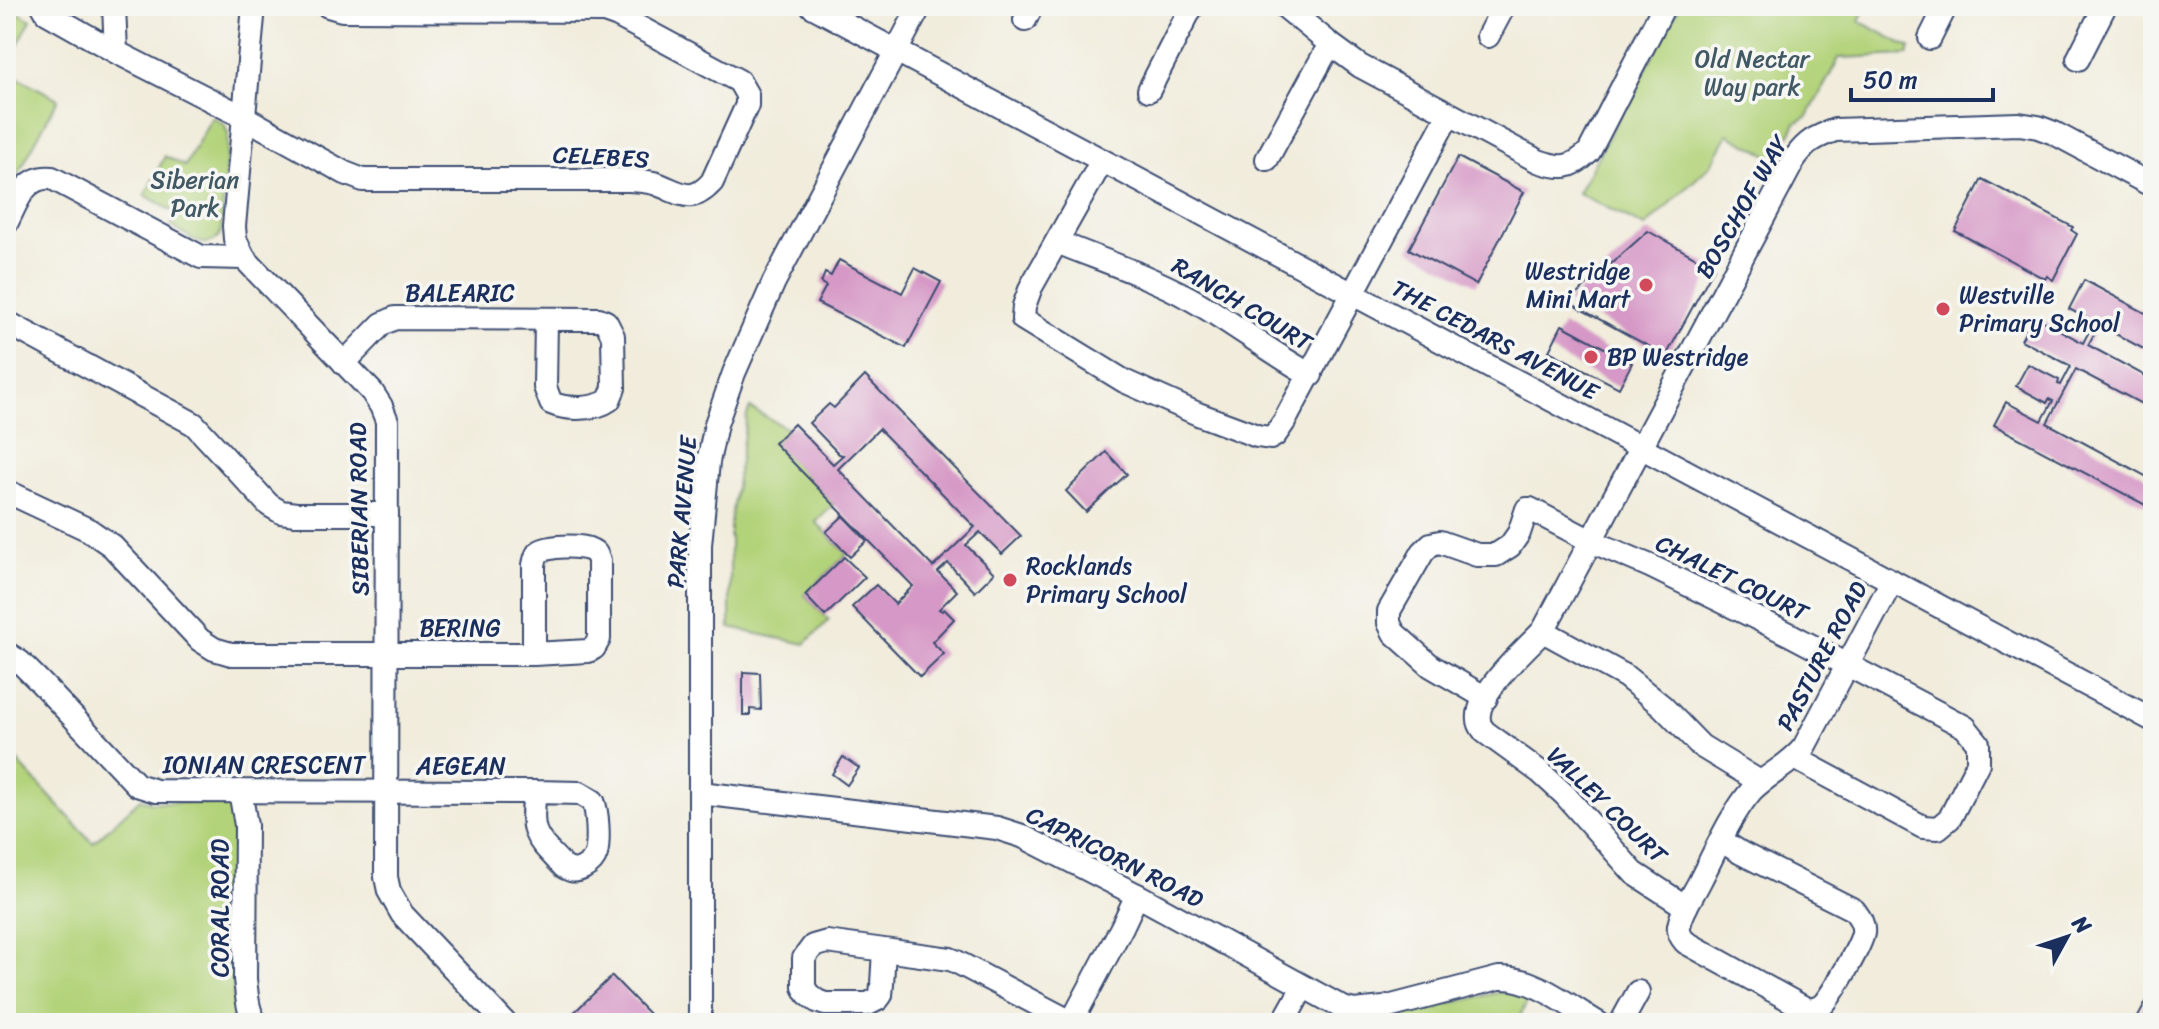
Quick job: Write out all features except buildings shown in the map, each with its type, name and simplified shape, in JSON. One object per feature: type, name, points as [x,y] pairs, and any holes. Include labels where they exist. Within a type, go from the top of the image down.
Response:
[{"type":"street","name":"CELEBES","points":[[43,6],[47,13],[116,52],[363,180],[630,180],[655,183],[680,195],[690,196],[704,190],[712,182],[747,105],[747,95],[739,81],[604,11],[342,10],[328,6]]},
{"type":"street","points":[[114,6],[116,52]]},
{"type":"street","name":"SIBERIAN ROAD","points":[[254,6],[235,239],[244,258],[372,392],[387,421],[386,877],[393,901],[402,914],[505,1023]]},
{"type":"street","name":"THE CEDARS AVENUE","points":[[812,6],[2153,720]]},
{"type":"street","name":"PARK AVENUE","points":[[700,1023],[700,545],[708,462],[716,424],[767,295],[920,6]]},
{"type":"street","points":[[1149,90],[1192,6]]},
{"type":"street","points":[[1284,6],[1360,66],[1538,161],[1558,167],[1577,163],[1589,152],[1664,6]]},
{"type":"street","points":[[1488,36],[1504,6]]},
{"type":"street","points":[[1930,38],[1946,6]]},
{"type":"street","points":[[2078,59],[2105,6]]},
{"type":"street","points":[[1267,159],[1330,44]]},
{"type":"street","points":[[1102,161],[1031,287],[1022,316],[1026,322],[1124,381],[1185,409],[1270,438],[1284,422],[1311,375],[1449,114]]},
{"type":"street","name":"BOSCHOF WAY","points":[[1486,698],[1506,667],[1543,631],[1795,158],[1815,137],[1835,130],[2029,125],[2054,133],[2153,186]]},
{"type":"street","points":[[6,224],[25,187],[33,179],[52,178],[201,257],[244,258]]},
{"type":"street","name":"RANCH COURT","points":[[1057,242],[1191,299],[1311,375]]},
{"type":"street","name":"BALEARIC","points":[[344,363],[382,324],[395,318],[599,319],[606,322],[613,336],[614,388],[609,400],[596,407],[551,403],[545,387],[546,320]]},
{"type":"street","points":[[6,322],[194,424],[269,505],[281,512],[387,514]]},
{"type":"street","points":[[6,491],[89,530],[112,546],[200,640],[214,649],[231,654],[387,653]]},
{"type":"street","name":"CHALET COURT","points":[[1486,698],[1431,666],[1394,633],[1389,623],[1389,611],[1423,552],[1431,544],[1440,542],[1477,555],[1496,555],[1510,546],[1519,533],[1528,509],[1789,634],[1965,727],[1978,743],[1978,763],[1950,818],[1938,828],[1923,827],[1795,758]]},
{"type":"street","name":"BERING","points":[[387,653],[534,654],[581,653],[594,648],[597,644],[599,560],[587,548],[551,548],[540,551],[536,556],[534,654]]},
{"type":"street","name":"PASTURE ROAD","points":[[1686,907],[1750,793],[1760,782],[1795,758],[1804,747],[1892,581]]},
{"type":"street","points":[[1543,631],[1625,676],[1662,706],[1701,746],[1760,782]]},
{"type":"street","name":"IONIAN CRESCENT","points":[[6,653],[40,682],[137,785],[156,791],[386,791]]},
{"type":"street","name":"VALLEY COURT","points":[[1486,698],[1478,715],[1485,732],[1540,772],[1565,795],[1634,873],[1686,907]]},
{"type":"street","name":"CORAL ROAD","points":[[240,791],[246,825],[245,979],[248,1003],[256,1023]]},
{"type":"street","name":"AEGEAN","points":[[386,791],[535,792]]},
{"type":"street","name":"CAPRICORN ROAD","points":[[700,793],[997,828],[1022,836],[1137,895],[1303,987],[1354,1011],[1384,1008],[1499,978],[1510,978],[1525,981],[1598,1023]]},
{"type":"street","points":[[1686,907],[1678,927],[1685,942],[1808,1010],[1821,1006],[1830,997],[1861,941],[1864,930],[1854,910],[1722,841]]},
{"type":"street","points":[[884,950],[955,961],[1072,1023],[1137,895]]},
{"type":"street","points":[[1283,1023],[1303,987]]},
{"type":"street","points":[[1621,1023],[1638,992]]},
{"type":"green space","name":"Old Nectar Way park","points":[[1680,6],[1866,6],[1859,21],[1910,48],[1908,55],[1839,58],[1808,116],[1796,123],[1777,160],[1728,134],[1711,165],[1645,227],[1578,193]]},
{"type":"green space","points":[[15,11],[31,20],[6,67],[6,27]]},
{"type":"green space","points":[[6,71],[58,99],[6,197]]},
{"type":"green space","name":"Siberian Park","points":[[212,117],[224,124],[228,134],[221,232],[216,239],[205,243],[171,226],[177,214],[145,195],[165,156],[185,166]]},
{"type":"green space","points":[[750,408],[788,429],[775,443],[834,504],[816,522],[847,554],[805,595],[829,620],[805,644],[730,628],[730,524]]},
{"type":"green space","points":[[6,749],[93,843],[140,799],[150,802],[225,803],[234,813],[233,1000],[236,1015],[227,1023],[6,1023]]},
{"type":"green space","points":[[1513,991],[1529,999],[1516,1023],[1364,1023]]},
{"type":"place","name":"Westridge Mini Mart","points":[[1646,285]]},
{"type":"place","name":"Westville Primary School","points":[[1943,309]]},
{"type":"place","name":"BP Westridge","points":[[1591,357]]},
{"type":"place","name":"Rocklands Primary School","points":[[1010,580]]}]
